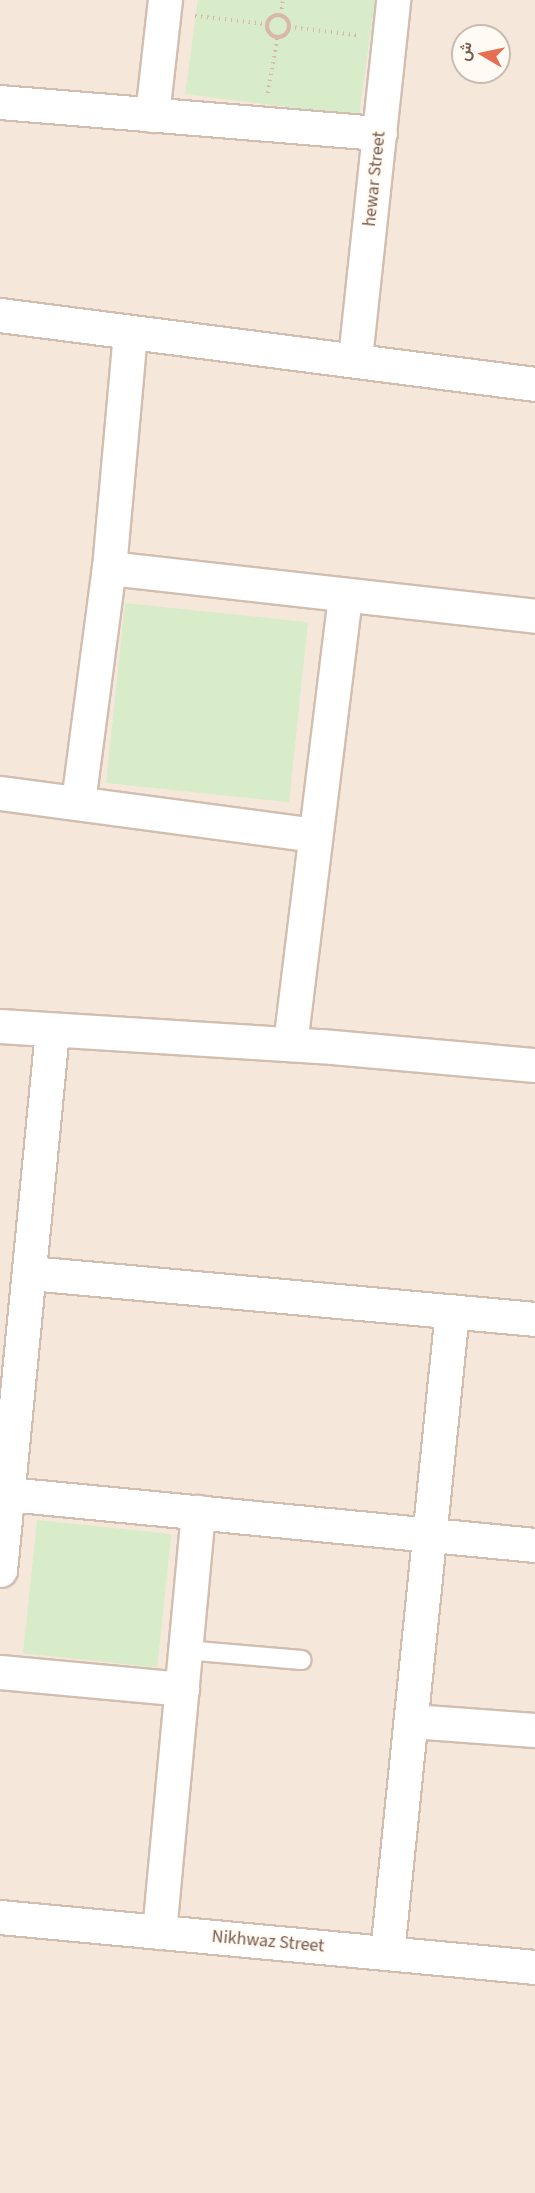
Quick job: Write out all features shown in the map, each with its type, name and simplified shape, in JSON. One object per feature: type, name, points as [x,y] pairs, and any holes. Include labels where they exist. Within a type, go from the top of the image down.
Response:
[{"type":"street","name":"hewar Street","points":[[355,358],[381,133],[393,0]]},
{"type":"street","points":[[152,115],[164,6]]},
{"type":"street","points":[[0,102],[381,133]]},
{"type":"street","points":[[0,315],[130,333],[355,358],[535,384]]},
{"type":"street","points":[[78,802],[109,568],[130,333]]},
{"type":"street","points":[[109,568],[535,616]]},
{"type":"street","points":[[290,1044],[345,595]]},
{"type":"street","points":[[0,793],[314,835]]},
{"type":"street","points":[[0,1026],[290,1044],[535,1065]]},
{"type":"street","points":[[0,1570],[52,1031]]},
{"type":"street","points":[[30,1273],[535,1319]]},
{"type":"street","points":[[387,1953],[452,1311]]},
{"type":"street","points":[[8,1494],[535,1545]]},
{"type":"street","points":[[159,1932],[198,1512]]},
{"type":"street","points":[[0,1672],[182,1689]]},
{"type":"street","points":[[411,1721],[535,1730]]},
{"type":"street","name":"Nikhwaz Street","points":[[0,1917],[535,1967]]},
{"type":"lane","points":[[185,1650],[302,1660]]},
{"type":"path","points":[[283,0],[281,15],[289,27],[390,39]]},
{"type":"path","points":[[164,6],[266,24]]},
{"type":"path","points":[[281,15],[270,17],[266,24],[270,35],[277,38],[284,36],[289,27]]},
{"type":"path","points":[[266,102],[277,38]]},
{"type":"shaded area","points":[[0,0],[535,0],[535,2193],[0,2193]]},
{"type":"green space","points":[[198,0],[375,0],[359,116],[185,94]]},
{"type":"green space","points":[[125,603],[308,622],[289,802],[106,783]]},
{"type":"green space","points":[[37,1520],[171,1534],[157,1667],[23,1653]]}]
